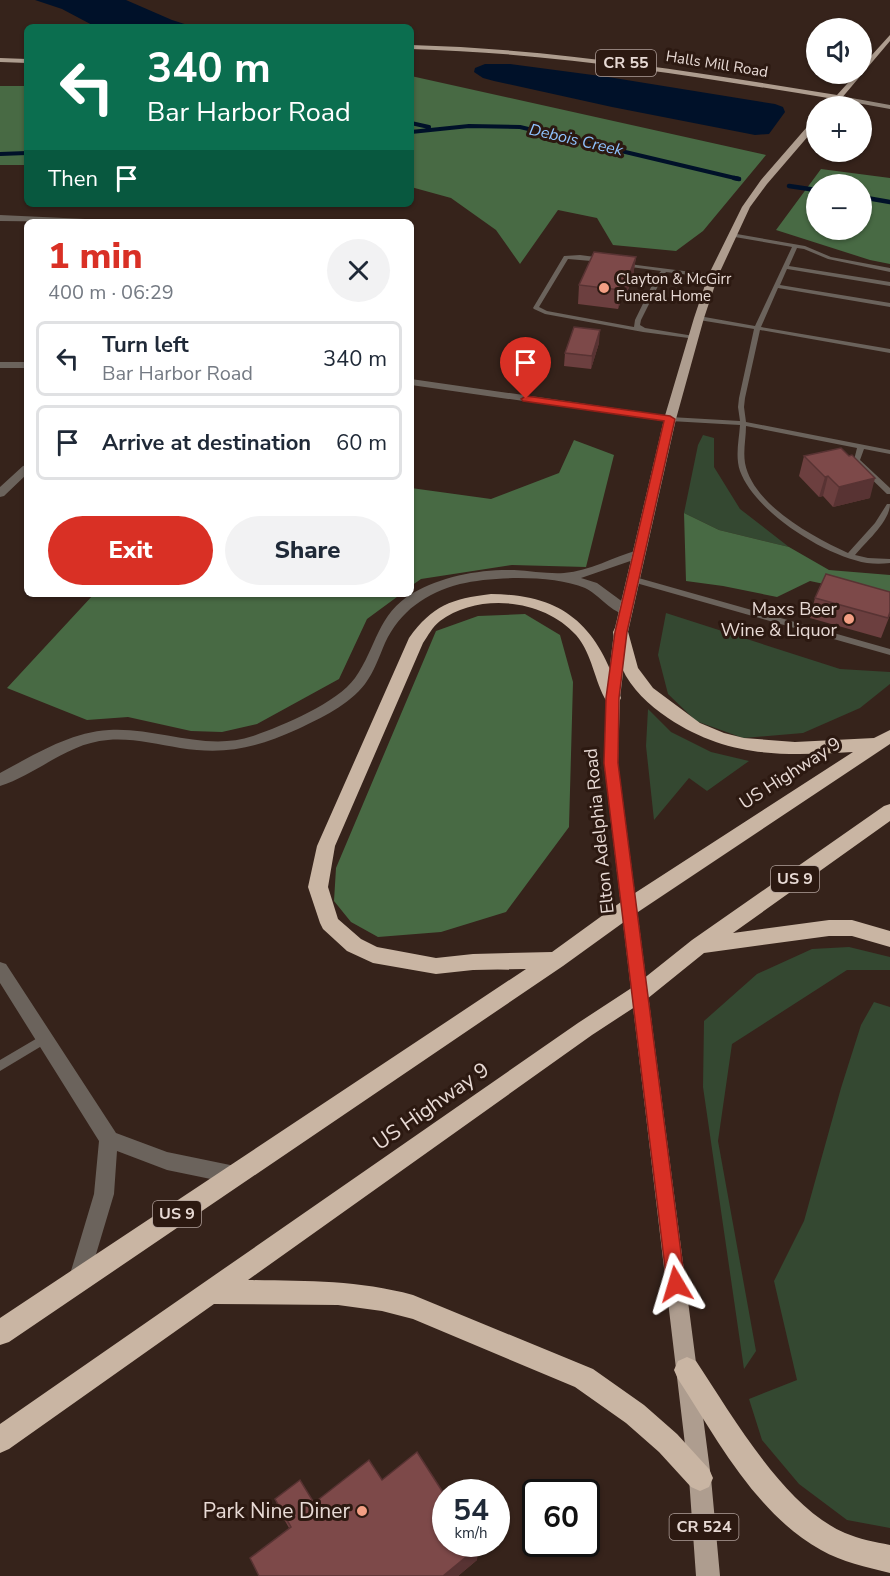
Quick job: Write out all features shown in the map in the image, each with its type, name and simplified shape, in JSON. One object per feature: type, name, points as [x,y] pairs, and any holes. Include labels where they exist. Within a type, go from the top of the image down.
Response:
[{"type":"highway","points":[[555,960],[473,962],[436,966],[393,961],[373,955],[354,945],[330,923],[318,887],[326,846],[415,642],[434,618],[465,602],[493,599],[528,601],[558,611],[581,631],[600,657],[613,698]]},
{"type":"highway","points":[[621,632],[630,668],[650,697],[685,723],[710,736],[741,746],[764,748],[884,740]]},
{"type":"highway","name":"US Highway 9","points":[[0,1333],[555,960],[628,908],[884,740]]},
{"type":"highway","name":"US Highway 9","points":[[0,1440],[585,1029],[640,993],[699,946],[890,811]]},
{"type":"highway","points":[[699,946],[829,928],[852,928],[890,939]]},
{"type":"highway","points":[[212,1292],[338,1293],[382,1299],[412,1307],[584,1378],[635,1414],[668,1443],[700,1479]]},
{"type":"highway","points":[[687,1370],[765,1484],[800,1517],[827,1539],[855,1551],[890,1559]]},
{"type":"main road","points":[[872,59],[890,37]]},
{"type":"main road","name":"Halls Mill Road","points":[[414,47],[581,57],[832,96]]},
{"type":"main road","name":"Halls Mill Road","points":[[414,54],[501,58],[575,65],[806,102]]},
{"type":"main road","points":[[0,60],[24,61]]},
{"type":"main road","points":[[0,69],[24,70]]},
{"type":"main road","points":[[839,96],[850,84]]},
{"type":"main road","points":[[872,103],[890,106]]},
{"type":"main road","points":[[872,112],[890,115]]},
{"type":"main road","name":"Elton Adelphia Road","points":[[708,1576],[700,1479],[687,1370],[611,763],[613,698],[621,632],[632,579],[670,419],[713,276],[731,235],[764,182],[806,134]]},
{"type":"street","points":[[0,219],[24,220]]},
{"type":"street","points":[[0,365],[24,365]]},
{"type":"street","points":[[414,382],[670,419]]},
{"type":"street","points":[[0,494],[24,471]]},
{"type":"street","points":[[565,577],[638,554]]},
{"type":"street","points":[[0,780],[77,742],[99,736],[133,736],[206,748],[252,742],[273,734],[339,700],[355,688],[388,622],[399,609],[421,595],[451,582],[508,574],[565,577],[592,586],[626,611]]},
{"type":"street","points":[[0,969],[110,1139],[167,1161],[235,1174]]},
{"type":"street","points":[[78,1281],[104,1194],[110,1139]]},
{"type":"lane","points":[[731,235],[795,246],[830,258],[890,270]]},
{"type":"lane","points":[[795,246],[758,328],[741,405],[743,423],[740,452],[743,470],[769,507],[791,525],[825,545],[850,556],[865,561],[890,561]]},
{"type":"lane","points":[[693,338],[544,312],[536,308],[566,257],[579,256],[713,276]]},
{"type":"lane","points":[[786,267],[890,284]]},
{"type":"lane","points":[[643,330],[637,326],[638,320],[658,277],[665,270]]},
{"type":"lane","points":[[777,286],[890,306]]},
{"type":"lane","points":[[699,318],[890,351]]},
{"type":"lane","points":[[670,419],[743,423],[890,452]]},
{"type":"lane","points":[[861,446],[857,460],[859,464],[890,492]]},
{"type":"lane","points":[[850,556],[890,506]]},
{"type":"lane","points":[[632,579],[890,652]]},
{"type":"lane","points":[[0,1066],[46,1038]]},
{"type":"green space","points":[[414,77],[766,155],[703,231],[676,251],[613,245],[597,218],[558,210],[520,264],[496,230],[451,198],[414,188]]},
{"type":"green space","points":[[0,86],[24,86],[24,165],[0,165]]},
{"type":"green space","points":[[821,169],[859,174],[817,174]]},
{"type":"green space","points":[[872,176],[890,178],[890,264],[807,240],[872,240]]},
{"type":"green space","points":[[806,189],[806,240],[776,230]]},
{"type":"green space","points":[[703,435],[714,438],[714,467],[740,509],[789,547],[719,530],[684,513],[698,445]]},
{"type":"green space","points":[[574,440],[614,455],[586,567],[512,565],[421,579],[414,584],[414,488],[491,499],[559,473]]},
{"type":"green space","points":[[684,513],[719,530],[789,547],[829,570],[890,575],[890,606],[857,591],[810,581],[777,597],[686,581]]},
{"type":"green space","points":[[91,597],[397,597],[367,619],[339,679],[257,724],[222,732],[191,731],[128,717],[87,720],[7,688]]},
{"type":"green space","points":[[666,613],[840,669],[890,672],[890,684],[860,708],[803,733],[743,738],[696,721],[668,694],[658,655]]},
{"type":"green space","points":[[525,614],[560,635],[573,682],[569,827],[506,912],[441,932],[378,937],[351,922],[334,901],[336,868],[436,631],[478,616]]},
{"type":"green space","points":[[648,709],[671,732],[711,752],[749,761],[707,791],[689,778],[654,820],[646,746]]},
{"type":"green space","points":[[849,947],[890,957],[890,970],[847,970],[732,1044],[718,1141],[756,1351],[744,1369],[703,1087],[704,1021],[757,974],[812,949]]},
{"type":"green space","points":[[874,1002],[890,1007],[890,1528],[847,1520],[799,1484],[762,1440],[749,1399],[797,1380],[774,1281],[804,1221],[861,1025]]},
{"type":"water","points":[[35,0],[126,0],[185,24],[90,24],[62,9]]},
{"type":"water","points":[[485,64],[510,64],[608,77],[775,104],[783,107],[785,112],[769,134],[755,135],[494,81],[474,72],[475,68]]},
{"type":"building","points":[[594,252],[636,257],[627,280],[624,279],[620,290],[579,285]]},
{"type":"building","points":[[574,327],[600,330],[592,356],[565,353]]},
{"type":"building","points":[[841,448],[849,456],[852,455],[875,478],[839,487],[804,456]]},
{"type":"building","points":[[826,574],[890,592],[888,618],[815,598]]},
{"type":"building","points":[[417,1452],[434,1479],[432,1479],[432,1557],[466,1557],[443,1576],[259,1576],[250,1558],[291,1527],[275,1499],[300,1480],[314,1503],[369,1460],[382,1480]]},
{"type":"waterway","points":[[414,124],[429,127]]},
{"type":"waterway","name":"Debois Creek","points":[[414,132],[469,126],[520,127],[739,179],[734,178]]},
{"type":"waterway","name":"Debois Creek","points":[[0,154],[24,153]]},
{"type":"waterway","name":"Debois Creek","points":[[789,186],[806,189]]},
{"type":"waterway","name":"Debois Creek","points":[[872,199],[890,202]]},
{"type":"place","name":"Clayton & McGirr Funeral Home","points":[[604,288]]},
{"type":"place","name":"Maxs Beer Wine & Liquor","points":[[849,619]]},
{"type":"place","name":"Park Nine Diner","points":[[362,1511]]},
{"type":"route","points":[[526,399],[670,419],[621,632],[613,698],[611,763],[676,1284]]}]
